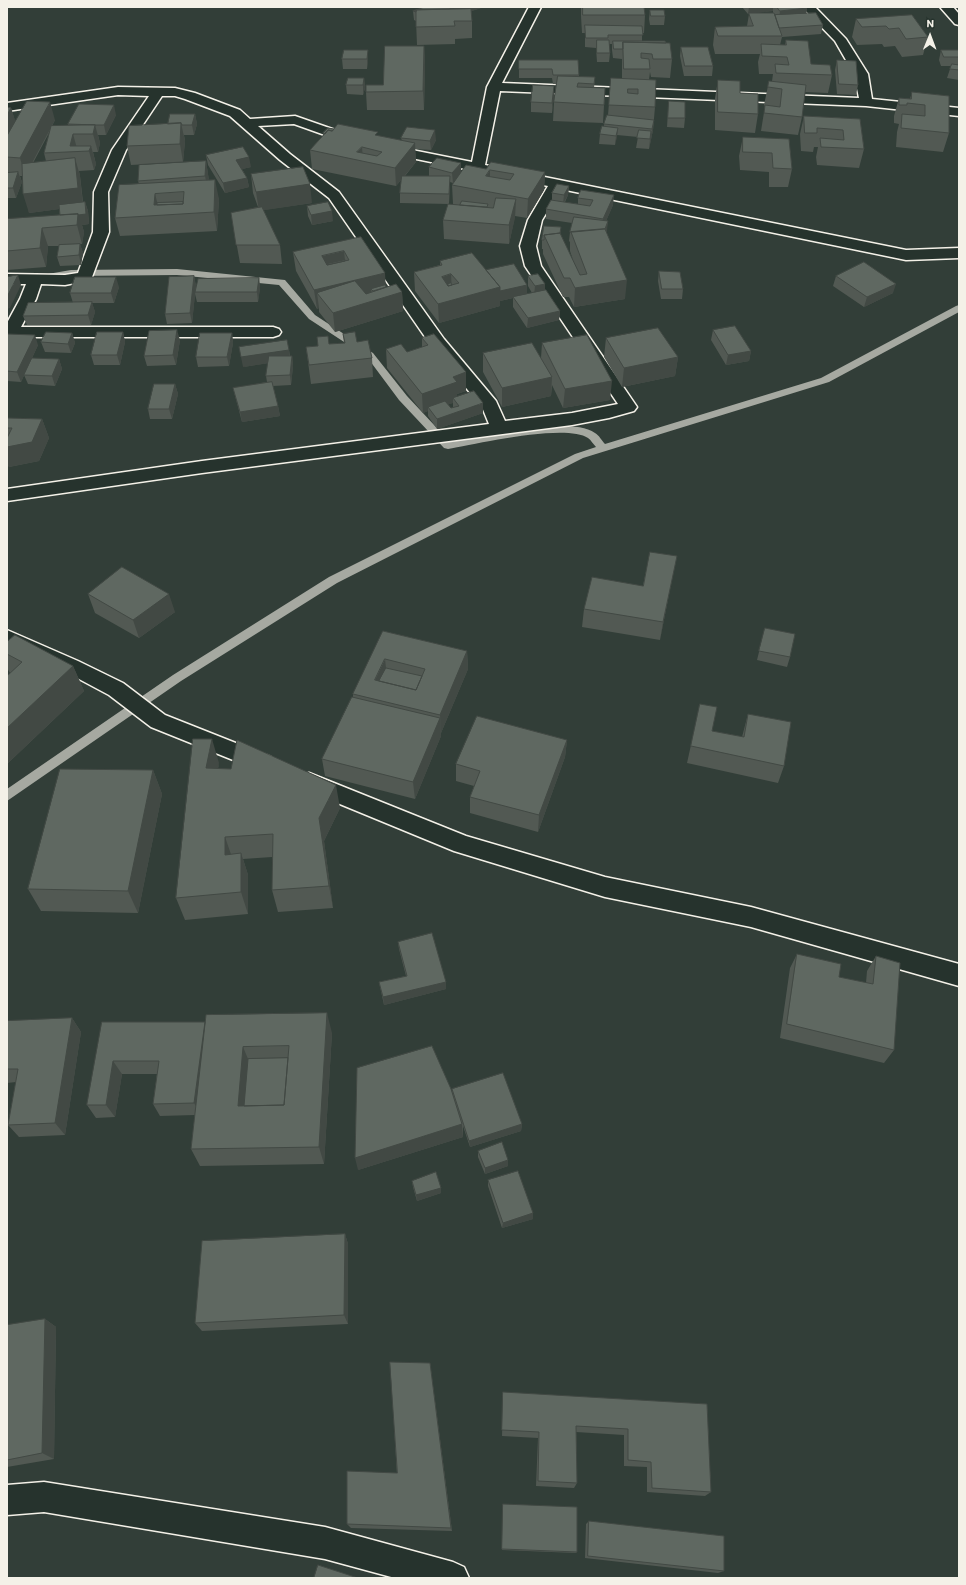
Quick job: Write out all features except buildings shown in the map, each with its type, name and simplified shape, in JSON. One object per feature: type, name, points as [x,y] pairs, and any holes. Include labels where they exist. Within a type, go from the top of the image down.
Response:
[{"type":"street","points":[[478,166],[494,87],[535,7]]},
{"type":"street","points":[[808,7],[844,44],[861,74],[866,102]]},
{"type":"street","points":[[946,7],[959,21]]},
{"type":"street","points":[[494,87],[866,102],[959,112]]},
{"type":"street","points":[[7,107],[118,92],[175,92],[190,96],[234,113],[285,157],[334,195],[438,343],[490,405],[499,427]]},
{"type":"street","points":[[7,279],[65,280],[84,277],[101,232],[101,192],[119,150],[158,92]]},
{"type":"street","points":[[246,123],[295,120],[367,145],[478,166],[906,255],[959,253]]},
{"type":"street","points":[[7,495],[202,467],[467,433],[499,427],[588,417],[628,407],[533,266],[528,246],[535,220],[557,183]]},
{"type":"street","points":[[35,280],[28,299],[9,335],[274,332]]},
{"type":"street","points":[[7,638],[71,666],[116,689],[158,720],[462,844],[605,887],[751,917],[959,975]]},
{"type":"street","points":[[7,1500],[44,1497],[325,1543],[453,1578]]},
{"type":"waterway","points":[[7,284],[71,273],[177,272],[282,282],[312,317],[370,355],[403,398],[448,446],[500,436],[563,430],[579,431],[591,435],[603,449]]},
{"type":"waterway","points":[[603,449],[825,380],[959,308]]},
{"type":"waterway","points":[[7,796],[177,678],[333,580],[579,456],[603,449]]}]
